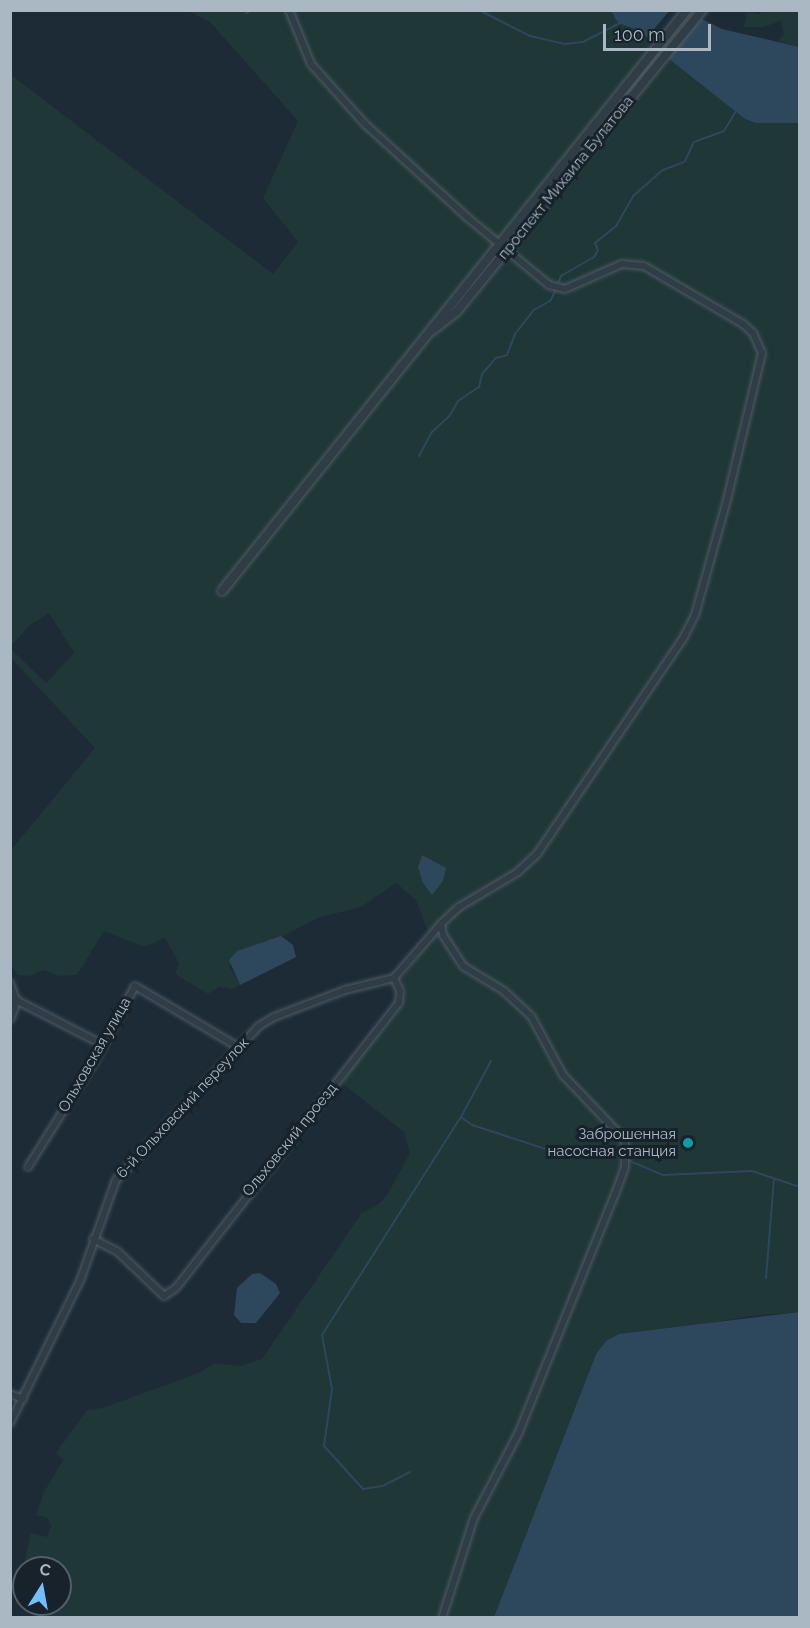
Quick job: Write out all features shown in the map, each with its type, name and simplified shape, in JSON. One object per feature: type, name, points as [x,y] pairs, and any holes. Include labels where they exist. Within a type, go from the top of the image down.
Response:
[{"type":"street","points":[[289,10],[311,64],[364,124],[549,285],[565,289],[622,264],[644,266],[743,324],[758,342],[762,364],[702,589],[684,638],[537,854],[518,872],[459,907],[394,978]]},
{"type":"street","name":"проспект Михаила Булатова","points":[[222,591],[498,242],[687,10]]},
{"type":"street","name":"проспект Михаила Булатова","points":[[422,338],[456,312],[702,10]]},
{"type":"street","points":[[441,924],[446,940],[463,966],[504,991],[531,1016],[564,1075],[625,1140],[625,1167],[615,1194],[519,1432],[474,1518],[442,1617]]},
{"type":"street","name":"6-й Ольховский переулок","points":[[10,1423],[80,1281],[93,1239],[116,1180],[240,1048],[274,1017],[345,990],[394,978]]},
{"type":"street","name":"Ольховский проезд","points":[[93,1239],[118,1252],[164,1296],[176,1288],[399,1003],[400,991],[394,978]]},
{"type":"street","points":[[10,983],[16,1000],[10,1018]]},
{"type":"street","name":"Ольховская улица","points":[[28,1167],[103,1045],[135,986],[240,1048]]},
{"type":"street","points":[[16,1000],[103,1045]]},
{"type":"street","points":[[10,1394],[23,1399]]},
{"type":"green space","points":[[189,11],[611,11],[618,23],[640,31],[674,63],[745,119],[756,123],[799,123],[799,1312],[751,1316],[606,1341],[596,1354],[494,1617],[34,1617],[72,1616],[72,1556],[26,1556],[30,1533],[47,1537],[51,1526],[48,1518],[36,1515],[44,1492],[63,1460],[56,1453],[87,1410],[103,1408],[198,1373],[215,1363],[240,1366],[262,1359],[361,1214],[381,1202],[390,1190],[410,1153],[404,1132],[343,1084],[346,1075],[397,1012],[405,994],[401,979],[431,939],[416,900],[396,883],[361,907],[317,918],[229,966],[240,985],[231,989],[219,987],[208,994],[175,974],[179,963],[165,938],[144,947],[104,931],[77,975],[59,976],[44,970],[30,976],[18,975],[11,966],[11,850],[95,748],[11,658],[11,649],[46,683],[74,653],[49,613],[30,625],[11,646],[11,75],[273,274],[298,242],[263,198],[298,121],[210,22]],"holes":[[[422,855],[432,894],[423,883],[419,867]]]},
{"type":"green space","points":[[762,11],[799,11],[799,47],[778,41],[784,35],[781,21],[763,27],[743,27],[748,12],[760,14]]},
{"type":"water","points":[[611,11],[686,11],[722,29],[799,47],[799,123],[756,123],[745,119],[674,63],[640,31],[618,23]]},
{"type":"water","points":[[422,855],[446,868],[443,881],[432,895],[423,883],[418,867]]},
{"type":"water","points":[[281,936],[293,945],[296,957],[240,985],[229,960],[237,951]]},
{"type":"water","points":[[260,1273],[276,1284],[280,1293],[256,1323],[241,1323],[234,1315],[237,1288],[252,1274]]},
{"type":"water","points":[[799,1312],[799,1617],[494,1617],[596,1354],[606,1341],[619,1334]]},
{"type":"pier","points":[[693,10],[703,16],[666,60],[645,40],[669,11]]},
{"type":"waterway","points":[[246,13],[252,10]]},
{"type":"waterway","points":[[479,10],[530,36],[564,44],[583,42],[620,23]]},
{"type":"waterway","points":[[685,161],[694,142],[724,131],[738,108]]},
{"type":"waterway","points":[[558,284],[561,276],[594,257],[598,250],[595,243],[616,226],[633,196],[663,170],[684,162]]},
{"type":"waterway","points":[[419,456],[432,432],[450,415],[458,401],[479,387],[482,374],[496,358],[507,355],[515,334],[534,310],[551,300],[556,289]]},
{"type":"waterway","points":[[491,1061],[461,1117],[472,1125],[546,1149],[599,1148],[663,1175],[752,1171],[800,1187]]},
{"type":"waterway","points":[[410,1472],[382,1486],[363,1489],[324,1446],[332,1389],[322,1335],[461,1117]]},
{"type":"waterway","points":[[766,1278],[774,1179]]},
{"type":"place","name":"Заброшенная насосная станция","points":[[688,1143]]}]
